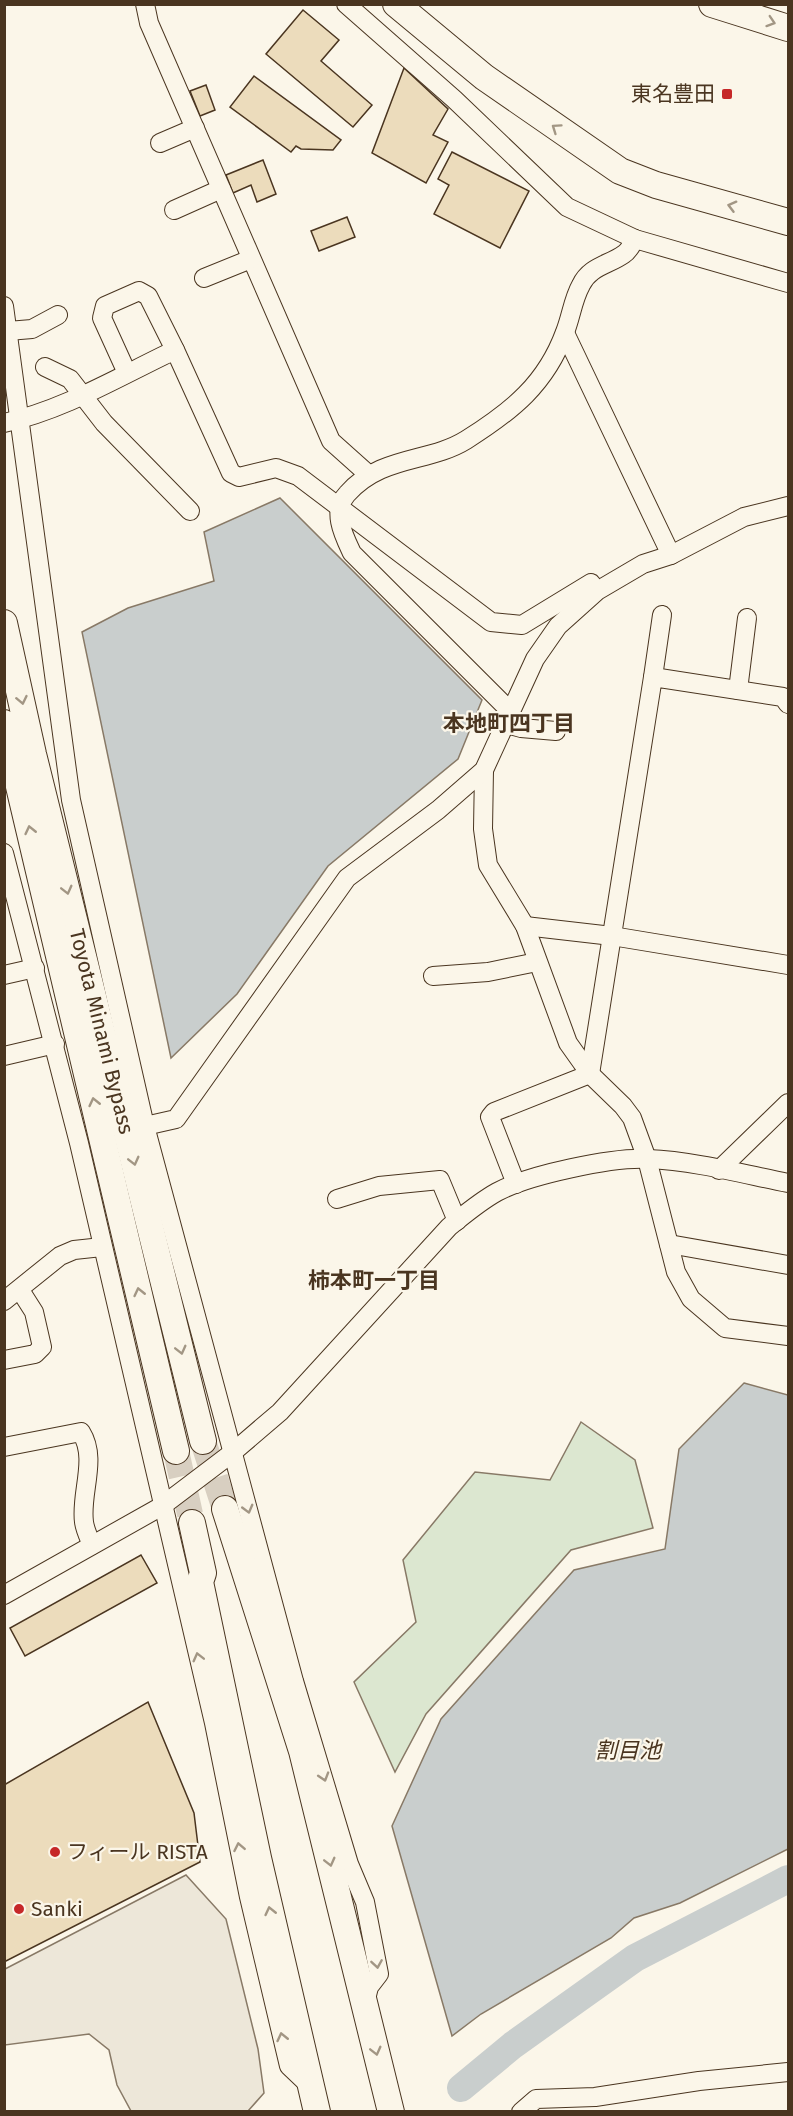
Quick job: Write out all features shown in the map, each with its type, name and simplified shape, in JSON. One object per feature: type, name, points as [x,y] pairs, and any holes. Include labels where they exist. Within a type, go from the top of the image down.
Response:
[{"type":"highway","points":[[712,4],[789,28]]},
{"type":"highway","points":[[400,7],[484,77],[620,171],[656,185],[789,222]]},
{"type":"highway","name":"Toyota Minami Bypass","points":[[4,623],[33,754],[203,1441]]},
{"type":"highway","name":"Toyota Minami Bypass","points":[[4,723],[176,1451]]},
{"type":"highway","points":[[227,1517],[249,1580],[302,1752],[391,2112]]},
{"type":"highway","points":[[192,1523],[203,1574],[200,1582],[258,1858],[317,2112]]},
{"type":"street","points":[[145,4],[148,23],[331,441],[369,475]]},
{"type":"street","points":[[346,4],[454,99],[567,207],[635,239],[789,283]]},
{"type":"street","points":[[160,143],[195,128]]},
{"type":"street","points":[[174,210],[221,189]]},
{"type":"street","points":[[556,731],[521,728],[509,718],[352,554],[339,519],[340,506],[346,494],[369,475],[399,461],[455,446],[511,409],[547,372],[565,333],[581,284],[595,268],[626,253],[635,239]]},
{"type":"street","points":[[204,278],[251,258]]},
{"type":"street","points":[[127,373],[102,318],[105,306],[139,291],[148,296],[231,473],[239,477],[276,468],[298,476],[481,615],[499,624],[522,625],[612,571],[627,572]]},
{"type":"street","points":[[4,306],[8,331],[12,421],[71,800],[145,1126],[232,1453],[294,1681],[349,1864],[365,1902],[379,1974],[369,1987],[365,2003]]},
{"type":"street","points":[[8,331],[32,329],[58,315]]},
{"type":"street","points":[[565,333],[670,555]]},
{"type":"street","points":[[12,421],[81,395],[175,350]]},
{"type":"street","points":[[45,367],[70,379],[104,423],[190,511]]},
{"type":"street","points":[[145,1126],[176,1119],[347,879],[438,810],[484,770],[535,659],[558,626],[597,591],[627,572],[670,555],[744,517],[789,506]]},
{"type":"street","points":[[590,1074],[662,615]]},
{"type":"street","points":[[738,690],[747,618]]},
{"type":"street","points":[[653,677],[783,697],[789,704]]},
{"type":"street","points":[[484,770],[483,829],[488,865],[525,926],[568,1043],[590,1074],[623,1106],[635,1127],[647,1159],[676,1272],[692,1299],[708,1316],[725,1328],[789,1336]]},
{"type":"street","points":[[4,853],[12,912],[35,968],[55,1044],[214,1723],[249,1897],[289,2066],[310,2086]]},
{"type":"street","points":[[525,926],[612,936],[789,965]]},
{"type":"street","points":[[433,976],[488,972],[537,962]]},
{"type":"street","points":[[4,975],[35,968]]},
{"type":"street","points":[[4,1056],[55,1044]]},
{"type":"street","points":[[516,1184],[490,1118],[494,1112],[590,1074]]},
{"type":"street","points":[[719,1170],[789,1102]]},
{"type":"street","points":[[4,1595],[162,1506],[232,1453],[280,1412],[457,1221],[475,1206],[516,1184],[589,1166],[647,1159],[789,1183]]},
{"type":"street","points":[[337,1199],[378,1186],[440,1180],[457,1221]]},
{"type":"street","points":[[669,1244],[789,1265]]},
{"type":"street","points":[[4,1301],[60,1256],[74,1250],[102,1247]]},
{"type":"street","points":[[4,1360],[35,1354],[42,1347],[34,1311],[20,1290]]},
{"type":"street","points":[[4,1448],[81,1432],[86,1439],[88,1463],[84,1521],[92,1545]]},
{"type":"street","points":[[521,2112],[536,2099],[605,2104],[699,2081],[789,2072]]},
{"type":"green space","points":[[581,1422],[635,1460],[653,1528],[571,1550],[426,1714],[395,1772],[354,1682],[416,1622],[403,1560],[475,1472],[550,1480]]},
{"type":"shaded area","points":[[186,1875],[226,1919],[258,2049],[264,2093],[248,2111],[131,2111],[117,2085],[109,2050],[89,2034],[5,2045],[5,1969]]},
{"type":"water","points":[[280,498],[482,700],[458,759],[328,866],[237,994],[171,1058],[82,632],[128,608],[214,581],[204,532]]},
{"type":"water","name":"割目池","points":[[744,1383],[788,1395],[788,1849],[680,1903],[634,1918],[611,1938],[481,2014],[452,2036],[392,1826],[441,1719],[574,1570],[665,1549],[679,1449]]},
{"type":"building","points":[[303,10],[339,40],[321,61],[372,105],[353,127],[266,54]]},
{"type":"building","points":[[404,68],[448,109],[433,135],[448,142],[426,183],[372,153]]},
{"type":"building","points":[[254,76],[341,140],[333,150],[301,149],[296,146],[291,152],[230,107]]},
{"type":"building","points":[[206,85],[215,110],[200,116],[190,91]]},
{"type":"building","points":[[452,152],[529,191],[500,248],[434,214],[449,185],[438,179]]},
{"type":"building","points":[[263,160],[276,194],[257,202],[251,185],[233,193],[226,175]]},
{"type":"building","points":[[347,217],[355,237],[319,251],[311,231]]},
{"type":"building","points":[[141,1555],[157,1583],[25,1656],[10,1628]]},
{"type":"building","points":[[148,1702],[194,1813],[200,1862],[4,1962],[4,1785]]},
{"type":"waterway","name":"割目池","points":[[461,2088],[513,2045],[635,1958],[788,1879]]},
{"type":"waterway","points":[[451,2092],[461,2088]]},
{"type":"tunnel","points":[[203,1441],[225,1509]]},
{"type":"tunnel","points":[[176,1451],[192,1523]]},
{"type":"place","name":"東名豊田","points":[[727,94]]},
{"type":"place","name":"フィール RISTA","points":[[55,1852]]},
{"type":"place","name":"Sanki","points":[[19,1909]]},
{"type":"district","name":"本地町四丁目","points":[[509,723]]},
{"type":"district","name":"柿本町一丁目","points":[[374,1280]]}]
